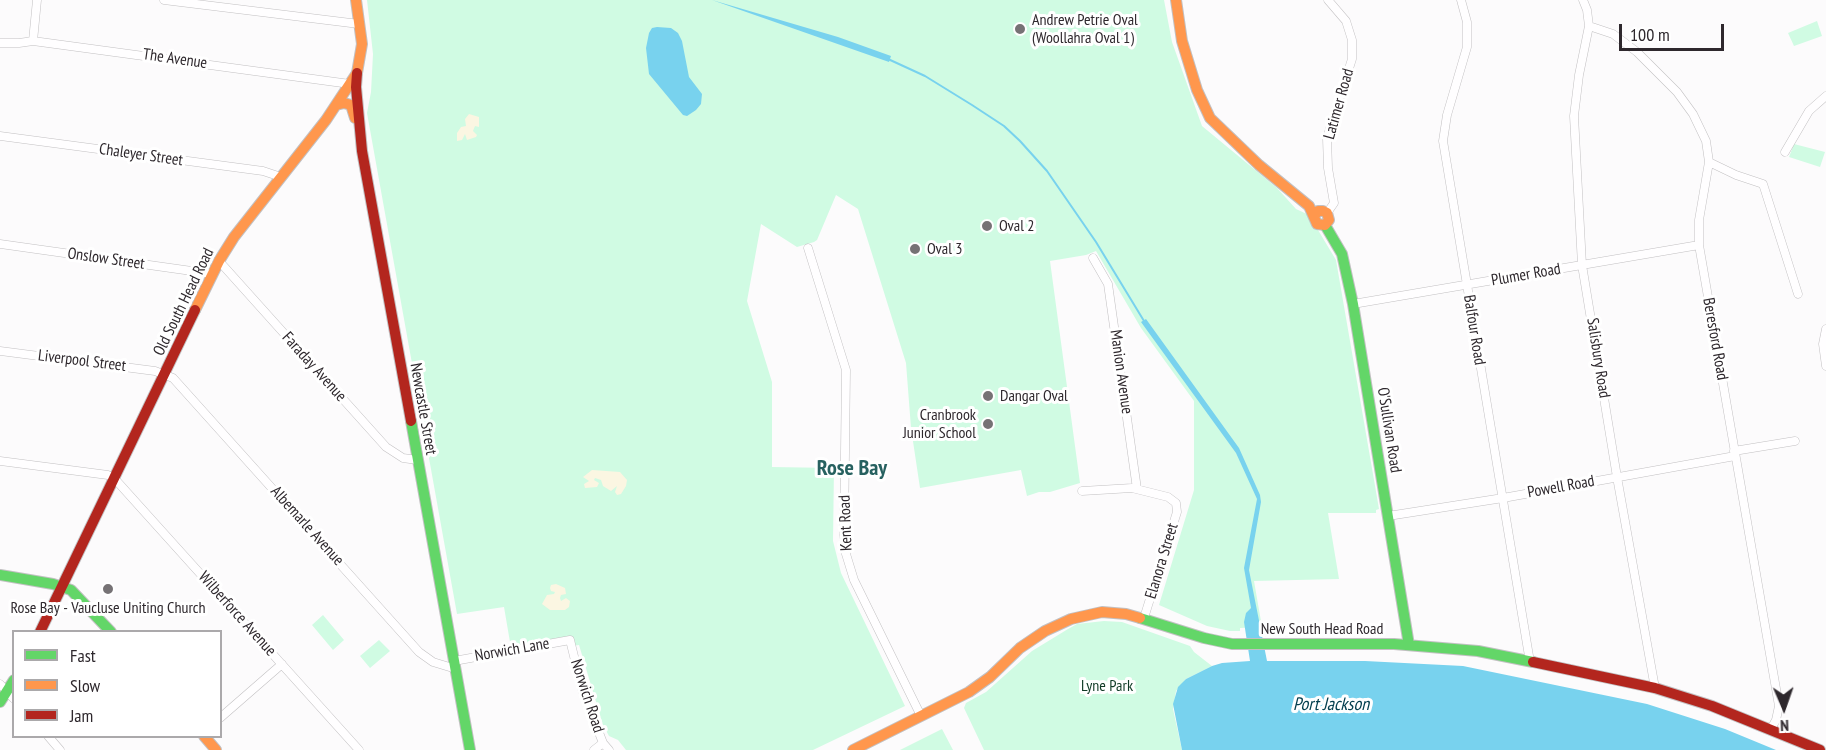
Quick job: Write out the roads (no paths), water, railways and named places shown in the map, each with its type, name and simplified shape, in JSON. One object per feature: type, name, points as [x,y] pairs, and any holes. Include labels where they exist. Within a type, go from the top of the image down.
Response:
[{"type":"main road","name":"Old South Head Road","points":[[40,630],[219,261],[234,237],[336,105],[357,73],[362,51],[356,0]]},
{"type":"main road","points":[[1176,0],[1182,41],[1197,90],[1210,118],[1259,165],[1309,206],[1315,215],[1315,222],[1325,225],[1329,220],[1327,213],[1321,211],[1315,215]]},
{"type":"main road","name":"Newcastle Street","points":[[357,73],[356,87],[362,151],[470,750]]},
{"type":"main road","points":[[336,105],[344,103],[351,105],[362,151]]},
{"type":"main road","name":"O'Sullivan Road","points":[[1325,225],[1342,254],[1353,304],[1409,645]]},
{"type":"main road","points":[[0,575],[63,586],[74,591],[109,630]]},
{"type":"main road","name":"New South Head Road","points":[[853,750],[954,700],[982,683],[1020,648],[1057,625],[1088,614],[1102,612],[1144,618],[1225,643],[1409,645],[1455,648],[1530,662],[1655,688],[1712,706],[1820,750]]},
{"type":"main road","points":[[0,702],[7,692]]},
{"type":"main road","points":[[206,738],[216,750]]},
{"type":"street","points":[[33,41],[36,0]]},
{"type":"street","points":[[164,0],[359,24]]},
{"type":"street","name":"Latimer Road","points":[[1327,213],[1334,204],[1328,168],[1327,138],[1352,60],[1352,40],[1346,21],[1328,0]]},
{"type":"street","name":"Balfour Road","points":[[1461,0],[1467,22],[1467,47],[1443,135],[1530,662]]},
{"type":"street","points":[[1583,0],[1589,26]]},
{"type":"street","name":"Beresford Road","points":[[1589,26],[1604,30],[1626,43],[1677,92],[1702,131],[1709,162],[1699,220],[1699,245],[1779,706],[1772,729]]},
{"type":"street","name":"Salisbury Road","points":[[1589,26],[1579,75],[1574,116],[1582,265],[1655,688]]},
{"type":"street","name":"The Avenue","points":[[0,43],[33,41],[350,84]]},
{"type":"street","points":[[1785,152],[1809,111],[1826,96]]},
{"type":"street","name":"Chaleyer Street","points":[[0,136],[263,171],[281,177]]},
{"type":"street","points":[[1709,162],[1736,175],[1763,184],[1798,294]]},
{"type":"street","name":"Onslow Street","points":[[0,244],[213,274]]},
{"type":"street","name":"Plumer Road","points":[[1353,304],[1699,245]]},
{"type":"street","name":"Kent Road","points":[[808,248],[846,370],[844,534],[846,554],[854,580],[921,716]]},
{"type":"street","name":"Manion Avenue","points":[[1093,258],[1108,284],[1137,489]]},
{"type":"street","name":"Faraday Avenue","points":[[219,261],[386,447],[403,458],[417,460]]},
{"type":"street","points":[[1826,329],[1823,344],[1826,366]]},
{"type":"street","name":"Liverpool Street","points":[[0,351],[165,374]]},
{"type":"street","name":"Albemarle Avenue","points":[[165,374],[175,380],[419,652],[433,662],[455,665]]},
{"type":"street","name":"Powell Road","points":[[1388,516],[1617,477],[1795,441]]},
{"type":"street","points":[[0,461],[114,478]]},
{"type":"street","name":"Wilberforce Avenue","points":[[114,478],[359,750]]},
{"type":"street","points":[[1082,491],[1137,489]]},
{"type":"street","name":"Elanora Street","points":[[1137,489],[1168,497],[1176,503],[1177,512],[1144,618]]},
{"type":"street","name":"Norwich Lane","points":[[455,665],[570,640]]},
{"type":"street","name":"Norwich Road","points":[[570,640],[582,689],[603,743],[609,750]]},
{"type":"street","points":[[222,716],[282,664]]},
{"type":"street","points":[[50,738],[60,750]]},
{"type":"street","points":[[594,750],[603,743]]},
{"type":"water","points":[[712,0],[838,37],[891,56],[889,62]]},
{"type":"water","points":[[652,28],[671,28],[678,33],[682,41],[689,77],[702,94],[701,104],[687,116],[683,115],[649,74],[646,48],[649,33]]},
{"type":"water","name":"Port Jackson","points":[[1146,319],[1239,448],[1260,495],[1261,502],[1249,570],[1267,661],[1365,661],[1463,666],[1647,704],[1725,729],[1776,750],[1182,750],[1173,704],[1178,687],[1186,679],[1212,666],[1250,661],[1244,622],[1246,613],[1251,608],[1244,568],[1257,499],[1236,453],[1141,322]]},
{"type":"waterway","points":[[888,59],[925,76],[972,105],[1004,126],[1020,141],[1047,171],[1096,242],[1144,321]]},
{"type":"place","name":"Andrew Petrie Oval (Woollahra Oval 1)","points":[[1020,29]]},
{"type":"place","name":"Oval 2","points":[[987,226]]},
{"type":"place","name":"Oval 3","points":[[915,249]]},
{"type":"place","name":"Dangar Oval","points":[[988,396]]},
{"type":"place","name":"Cranbrook Junior School","points":[[988,424]]},
{"type":"place","name":"Rose Bay - Vaucluse Uniting Church","points":[[108,589]]},
{"type":"district","name":"Rose Bay","points":[[852,469]]},
{"type":"park label","name":"Lyne Park","points":[[1107,686]]}]
